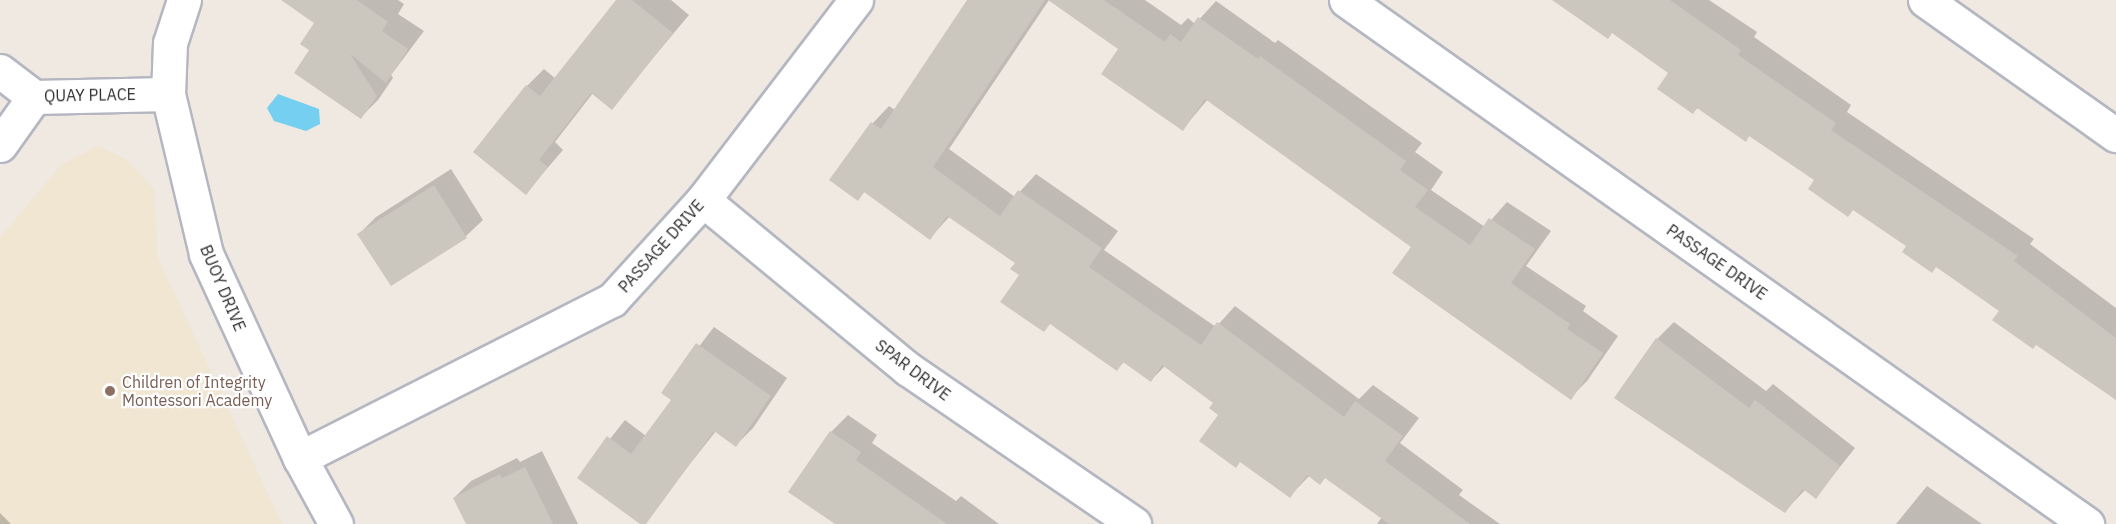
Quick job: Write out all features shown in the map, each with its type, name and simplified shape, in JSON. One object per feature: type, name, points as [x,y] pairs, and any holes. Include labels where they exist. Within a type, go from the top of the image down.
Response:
[{"type":"street","name":"BUOY DRIVE","points":[[184,0],[170,43],[168,94],[206,254],[300,458],[336,524]]},
{"type":"street","name":"PASSAGE DRIVE","points":[[300,458],[612,300],[703,200],[855,0]]},
{"type":"street","name":"PASSAGE DRIVE","points":[[1346,0],[2087,524]]},
{"type":"street","points":[[1925,0],[2116,135]]},
{"type":"street","points":[[0,71],[34,97]]},
{"type":"street","name":"QUAY PLACE","points":[[0,145],[34,97],[168,94]]},
{"type":"street","name":"SPAR DRIVE","points":[[703,200],[908,369],[1134,524]]},
{"type":"shaded area","name":"Children of Integrity Montessori Academy","points":[[98,146],[127,160],[154,190],[158,258],[282,524],[0,524],[0,238],[61,165]]},
{"type":"water","points":[[278,94],[319,109],[320,124],[306,131],[274,121],[267,108]]},
{"type":"building","points":[[281,0],[357,0],[388,22],[382,31],[408,49],[386,83],[350,54],[377,96],[361,119],[294,73],[309,50],[300,44],[314,23]]},
{"type":"building","points":[[616,0],[632,0],[673,33],[612,110],[591,93],[539,160],[548,167],[526,195],[473,152],[526,85],[540,96]]},
{"type":"building","points":[[967,0],[1045,0],[933,167],[1000,216],[1018,190],[1102,248],[1089,267],[1201,345],[1217,322],[1344,417],[1355,401],[1403,436],[1385,461],[1470,524],[1389,524],[1325,478],[1320,485],[1307,475],[1290,498],[1240,462],[1236,468],[1199,441],[1218,415],[1209,408],[1213,403],[1162,365],[1151,382],[1123,362],[1117,371],[1050,324],[1044,332],[1000,302],[1019,275],[1010,269],[1015,263],[947,216],[930,240],[864,192],[858,201],[829,180],[871,122],[881,129]]},
{"type":"building","points":[[1048,0],[1104,0],[1165,42],[1170,34],[1181,42],[1198,17],[1258,59],[1260,56],[1406,161],[1400,170],[1428,190],[1415,207],[1470,245],[1489,218],[1535,249],[1511,283],[1570,324],[1567,329],[1603,353],[1571,400],[1392,273],[1411,247],[1205,99],[1183,131],[1101,74],[1118,49]]},
{"type":"building","points":[[1552,0],[1670,0],[1741,50],[1738,55],[1836,123],[1831,130],[2018,256],[2014,261],[2116,338],[2116,400],[2036,345],[2033,349],[1992,320],[1999,311],[1936,267],[1932,273],[1902,252],[1906,246],[1853,210],[1848,217],[1808,189],[1814,180],[1749,136],[1746,142],[1697,108],[1693,114],[1657,89],[1668,73],[1612,33],[1608,39]]},
{"type":"building","points":[[434,185],[467,238],[391,286],[357,234]]},
{"type":"building","points":[[1656,338],[1749,408],[1755,400],[1840,466],[1816,499],[1803,489],[1785,513],[1614,398]]},
{"type":"building","points":[[696,343],[771,396],[736,447],[714,431],[646,524],[640,524],[577,478],[607,436],[631,454],[671,400],[661,393]]},
{"type":"building","points":[[830,431],[861,452],[856,460],[947,524],[835,524],[788,492]]},
{"type":"building","points":[[525,467],[553,524],[466,524],[453,498],[500,474],[502,478]]},
{"type":"place","name":"Children of Integrity Montessori Academy","points":[[110,391]]}]
